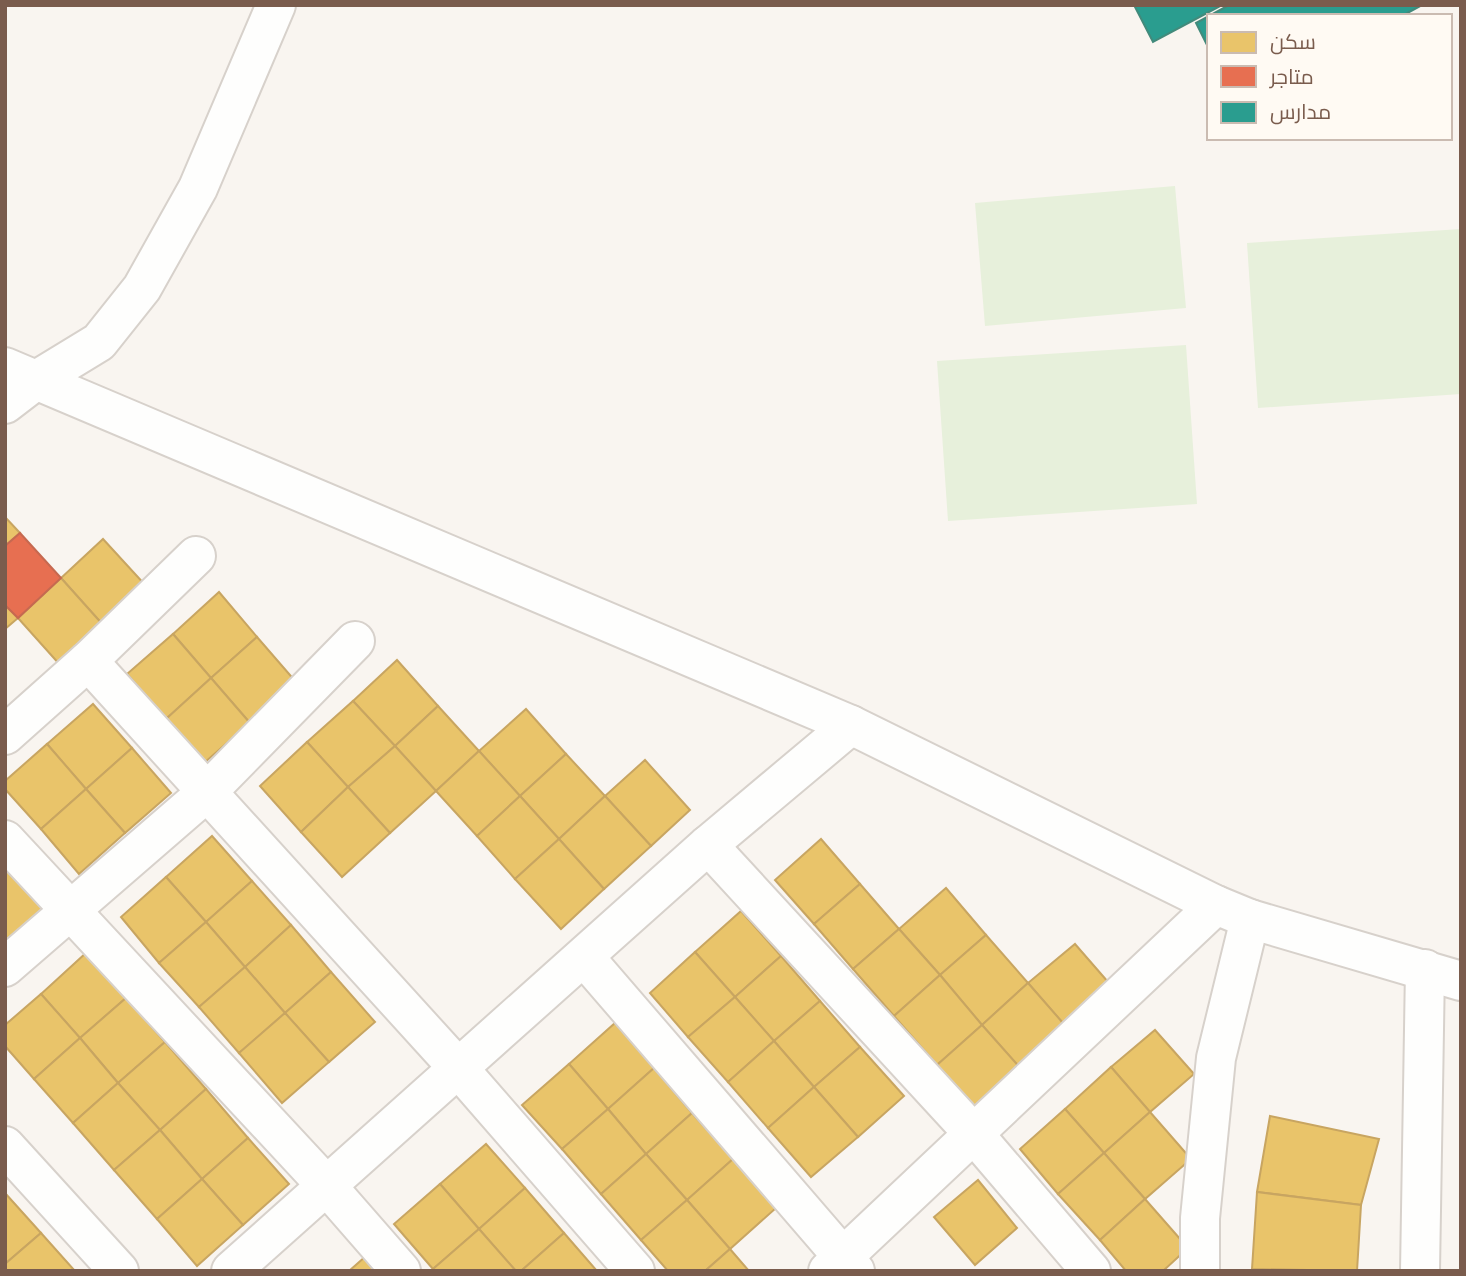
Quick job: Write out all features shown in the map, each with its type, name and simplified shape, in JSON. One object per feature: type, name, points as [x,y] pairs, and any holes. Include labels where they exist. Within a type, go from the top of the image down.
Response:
[{"type":"street","points":[[5,404],[20,374],[99,342],[142,288],[198,188],[276,5]]},
{"type":"street","points":[[20,374],[851,725],[1233,912],[1461,981]]},
{"type":"street","points":[[5,735],[88,661],[197,556]]},
{"type":"street","points":[[5,967],[207,792],[355,641]]},
{"type":"street","points":[[88,661],[459,1069],[635,1271]]},
{"type":"street","points":[[231,1271],[325,1184],[585,958],[708,845],[851,725]]},
{"type":"street","points":[[5,840],[325,1184],[401,1271]]},
{"type":"street","points":[[708,845],[973,1133],[1088,1270]]},
{"type":"street","points":[[585,958],[842,1266],[973,1133],[1233,912]]},
{"type":"street","points":[[1200,1271],[1200,1219],[1233,912]]},
{"type":"street","points":[[1420,1271],[1424,970]]},
{"type":"street","points":[[6,1147],[119,1271]]},
{"type":"green space","points":[[1175,186],[1186,308],[985,326],[975,203]]},
{"type":"green space","points":[[1461,229],[1461,394],[1258,408],[1247,243]]},
{"type":"green space","points":[[1186,345],[1197,504],[948,521],[937,361]]},
{"type":"building: سكن","points":[[5,517],[20,533],[5,546]]},
{"type":"building: سكن","points":[[103,539],[147,587],[104,626],[61,578]]},
{"type":"building: سكن","points":[[61,578],[104,626],[61,666],[18,618]]},
{"type":"building: سكن","points":[[219,592],[257,637],[211,678],[173,634]]},
{"type":"building: سكن","points":[[5,605],[18,618],[5,629]]},
{"type":"building: سكن","points":[[173,634],[211,678],[166,719],[127,674]]},
{"type":"building: سكن","points":[[257,637],[296,682],[250,723],[211,678]]},
{"type":"building: سكن","points":[[397,660],[438,706],[395,746],[353,701]]},
{"type":"building: سكن","points":[[211,678],[250,723],[204,763],[166,719]]},
{"type":"building: سكن","points":[[353,701],[395,746],[348,787],[307,742]]},
{"type":"building: سكن","points":[[93,704],[132,748],[86,789],[47,744]]},
{"type":"building: سكن","points":[[438,706],[479,751],[436,791],[395,746]]},
{"type":"building: سكن","points":[[526,709],[566,754],[520,796],[479,751]]},
{"type":"building: سكن","points":[[307,742],[348,787],[301,832],[260,786]]},
{"type":"building: سكن","points":[[47,744],[86,789],[41,829],[5,789],[5,781]]},
{"type":"building: سكن","points":[[395,746],[436,791],[390,833],[348,787]]},
{"type":"building: سكن","points":[[132,748],[171,793],[125,833],[86,789]]},
{"type":"building: سكن","points":[[479,751],[520,796],[477,836],[436,791]]},
{"type":"building: سكن","points":[[566,754],[605,796],[559,839],[520,796]]},
{"type":"building: سكن","points":[[645,760],[690,810],[651,846],[605,796]]},
{"type":"building: سكن","points":[[348,787],[390,833],[342,877],[301,832]]},
{"type":"building: سكن","points":[[86,789],[125,833],[79,874],[41,829]]},
{"type":"building: سكن","points":[[520,796],[559,839],[515,879],[477,836]]},
{"type":"building: سكن","points":[[605,796],[651,846],[604,889],[559,839]]},
{"type":"building: سكن","points":[[212,836],[252,881],[206,922],[166,877]]},
{"type":"building: سكن","points":[[559,839],[604,889],[561,929],[515,879]]},
{"type":"building: سكن","points":[[821,839],[860,884],[814,924],[775,880]]},
{"type":"building: سكن","points":[[5,861],[48,909],[5,947]]},
{"type":"building: سكن","points":[[166,877],[206,922],[159,963],[121,917]]},
{"type":"building: سكن","points":[[252,881],[291,925],[245,967],[206,922]]},
{"type":"building: سكن","points":[[860,884],[899,929],[853,969],[814,924]]},
{"type":"building: سكن","points":[[946,888],[986,935],[940,975],[899,929]]},
{"type":"building: سكن","points":[[741,911],[781,956],[735,997],[695,952]]},
{"type":"building: سكن","points":[[206,922],[245,967],[199,1007],[159,963]]},
{"type":"building: سكن","points":[[291,925],[331,972],[285,1013],[245,967]]},
{"type":"building: سكن","points":[[899,929],[940,975],[894,1016],[853,969]]},
{"type":"building: سكن","points":[[986,935],[1028,983],[982,1025],[940,975]]},
{"type":"building: سكن","points":[[1075,944],[1115,990],[1069,1030],[1028,983]]},
{"type":"building: سكن","points":[[87,952],[126,998],[80,1038],[41,994]]},
{"type":"building: سكن","points":[[695,952],[735,997],[688,1037],[650,993]]},
{"type":"building: سكن","points":[[781,956],[820,1001],[774,1041],[735,997]]},
{"type":"building: سكن","points":[[245,967],[285,1013],[239,1053],[199,1007]]},
{"type":"building: سكن","points":[[331,972],[375,1022],[329,1062],[285,1013]]},
{"type":"building: سكن","points":[[940,975],[982,1025],[937,1065],[894,1016]]},
{"type":"building: سكن","points":[[1028,983],[1069,1030],[1023,1071],[982,1025]]},
{"type":"building: سكن","points":[[41,994],[80,1038],[34,1079],[5,1046],[5,1025]]},
{"type":"building: سكن","points":[[735,997],[774,1041],[728,1082],[688,1037]]},
{"type":"building: سكن","points":[[126,998],[165,1042],[118,1083],[80,1038]]},
{"type":"building: سكن","points":[[820,1001],[860,1047],[814,1087],[774,1041]]},
{"type":"building: سكن","points":[[285,1013],[329,1062],[282,1103],[239,1053]]},
{"type":"building: سكن","points":[[615,1023],[654,1068],[608,1109],[569,1064]]},
{"type":"building: سكن","points":[[982,1025],[1023,1071],[978,1111],[937,1065]]},
{"type":"building: سكن","points":[[1155,1030],[1194,1074],[1150,1112],[1111,1067]]},
{"type":"building: سكن","points":[[80,1038],[118,1083],[73,1123],[34,1079]]},
{"type":"building: سكن","points":[[774,1041],[814,1087],[768,1128],[728,1082]]},
{"type":"building: سكن","points":[[165,1042],[206,1089],[160,1130],[118,1083]]},
{"type":"building: سكن","points":[[860,1047],[904,1096],[858,1137],[814,1087]]},
{"type":"building: سكن","points":[[569,1064],[608,1109],[562,1149],[522,1105]]},
{"type":"building: سكن","points":[[1111,1067],[1150,1112],[1104,1153],[1065,1109]]},
{"type":"building: سكن","points":[[654,1068],[692,1113],[646,1154],[608,1109]]},
{"type":"building: سكن","points":[[118,1083],[160,1130],[114,1170],[73,1123]]},
{"type":"building: سكن","points":[[814,1087],[858,1137],[811,1177],[768,1128]]},
{"type":"building: سكن","points":[[206,1089],[248,1138],[202,1179],[160,1130]]},
{"type":"building: سكن","points":[[608,1109],[646,1154],[601,1194],[562,1149]]},
{"type":"building: سكن","points":[[1065,1109],[1104,1153],[1058,1194],[1020,1149]]},
{"type":"building: سكن","points":[[1150,1112],[1191,1159],[1145,1199],[1104,1153]]},
{"type":"building: سكن","points":[[692,1113],[733,1159],[687,1200],[646,1154]]},
{"type":"building: سكن","points":[[1270,1116],[1379,1139],[1361,1205],[1257,1192]]},
{"type":"building: سكن","points":[[160,1130],[202,1179],[157,1219],[114,1170]]},
{"type":"building: سكن","points":[[248,1138],[289,1184],[243,1225],[202,1179]]},
{"type":"building: سكن","points":[[486,1144],[525,1188],[479,1229],[440,1184]]},
{"type":"building: سكن","points":[[1104,1153],[1145,1199],[1100,1240],[1058,1194]]},
{"type":"building: سكن","points":[[646,1154],[687,1200],[641,1240],[601,1194]]},
{"type":"building: سكن","points":[[733,1159],[776,1208],[730,1249],[687,1200]]},
{"type":"building: سكن","points":[[202,1179],[243,1225],[197,1266],[157,1219]]},
{"type":"building: سكن","points":[[978,1180],[1017,1228],[975,1265],[934,1217]]},
{"type":"building: سكن","points":[[440,1184],[479,1229],[433,1269],[394,1224]]},
{"type":"building: سكن","points":[[525,1188],[564,1233],[521,1271],[516,1271],[479,1229]]},
{"type":"building: سكن","points":[[1257,1192],[1361,1205],[1357,1271],[1252,1269]]},
{"type":"building: سكن","points":[[5,1193],[41,1233],[5,1264]]},
{"type":"building: سكن","points":[[1145,1199],[1188,1248],[1163,1271],[1126,1271],[1100,1240]]},
{"type":"building: سكن","points":[[687,1200],[730,1249],[705,1271],[668,1271],[641,1240]]},
{"type":"building: سكن","points":[[479,1229],[516,1271],[434,1271],[433,1269]]},
{"type":"building: سكن","points":[[41,1233],[75,1271],[5,1271],[5,1264]]},
{"type":"building: سكن","points":[[564,1233],[597,1271],[521,1271]]},
{"type":"building: سكن","points":[[730,1249],[749,1271],[705,1271]]},
{"type":"building: سكن","points":[[366,1256],[378,1271],[349,1271]]},
{"type":"building: متاجر","points":[[20,533],[61,578],[18,618],[5,605],[5,546]]},
{"type":"building: مدارس","points":[[1134,5],[1222,5],[1153,42]]},
{"type":"building: مدارس","points":[[1229,5],[1422,5],[1406,14],[1213,14]]},
{"type":"building: مدارس","points":[[1207,17],[1207,45],[1196,23]]}]
